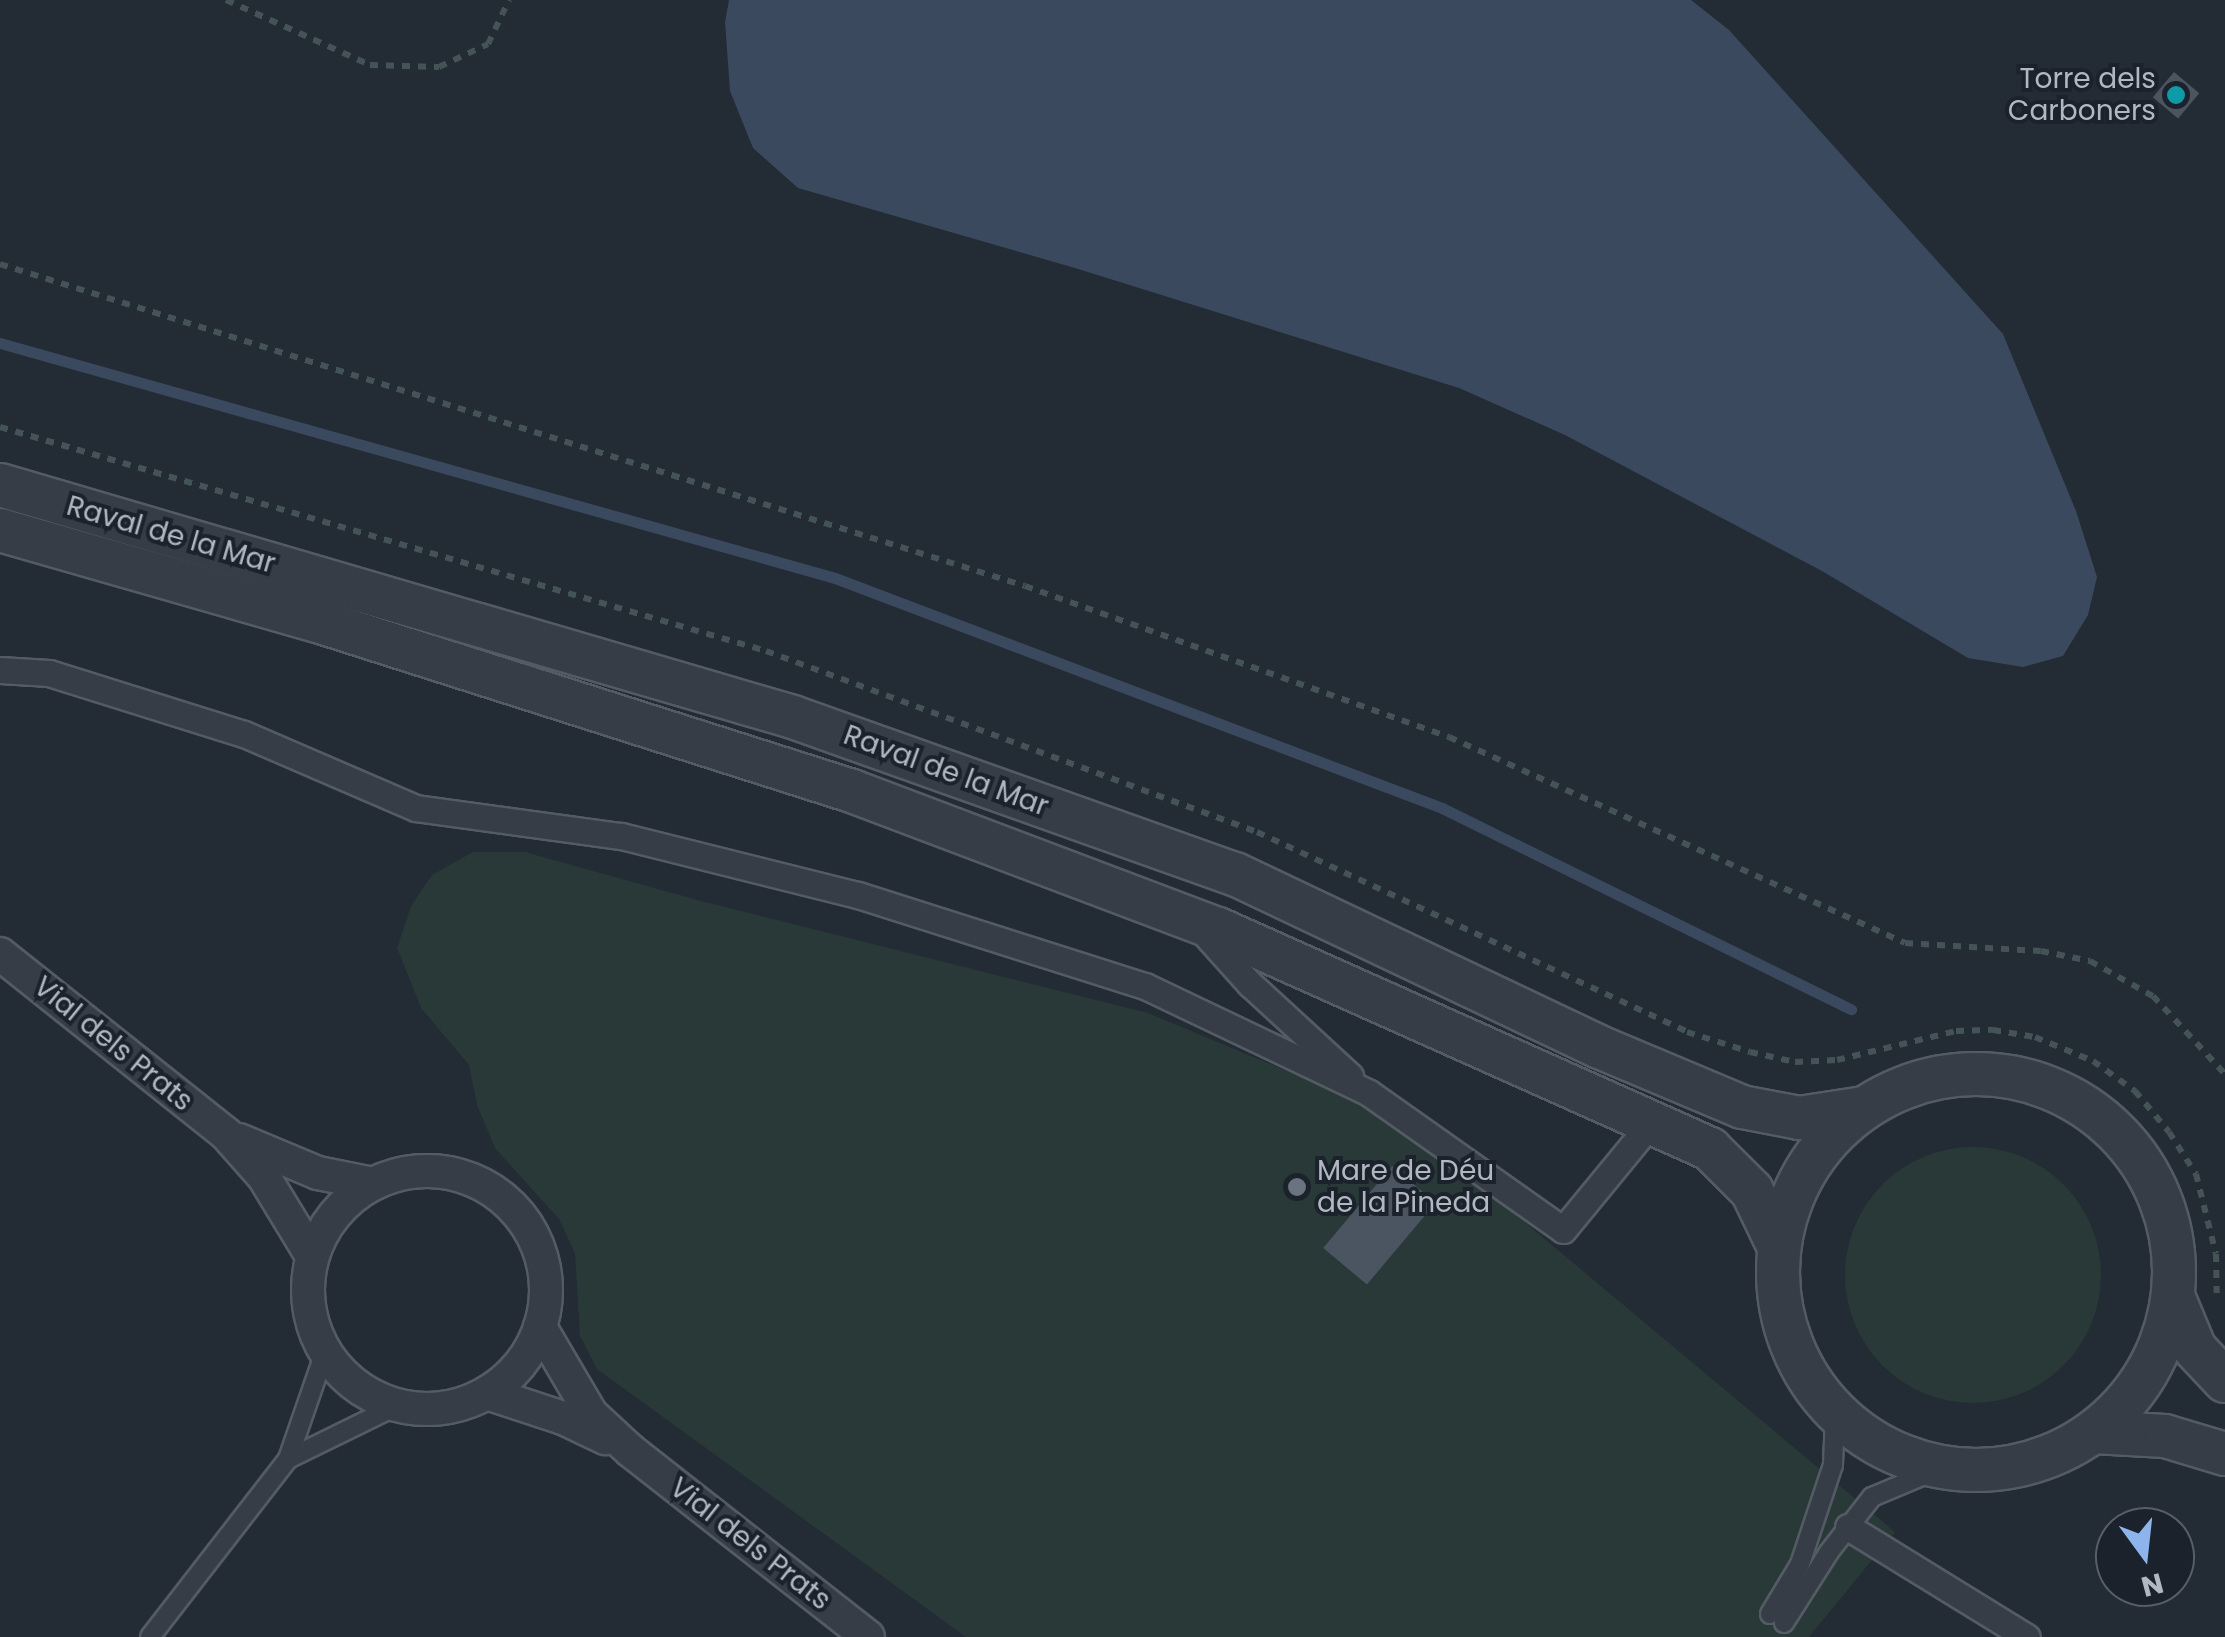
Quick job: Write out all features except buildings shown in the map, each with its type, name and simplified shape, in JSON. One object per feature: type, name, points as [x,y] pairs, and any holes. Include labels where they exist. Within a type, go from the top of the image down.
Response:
[{"type":"street","name":"Raval de la Mar","points":[[0,485],[793,717],[1236,874],[1597,1046],[1742,1107],[1799,1118],[1864,1108]]},
{"type":"street","name":"Raval de la Mar","points":[[0,530],[327,624],[852,791],[1193,920],[1710,1149],[1752,1190],[1778,1245]]},
{"type":"street","points":[[0,670],[50,673],[244,734],[416,808],[621,836],[858,895],[1146,986],[1369,1093]]},
{"type":"street","points":[[1193,920],[1250,984],[1369,1093],[1563,1230],[1651,1122]]},
{"type":"street","name":"Vial dels Prats","points":[[0,954],[226,1134],[264,1177],[312,1256]]},
{"type":"street","name":"Raval de la Mar","points":[[1978,1075],[2038,1084],[2080,1103],[2116,1130],[2144,1166],[2158,1193],[2174,1251],[2173,1296],[2164,1336],[2148,1372],[2124,1405],[2094,1432],[2037,1461],[2006,1469],[1941,1468],[1902,1457],[1866,1439],[1835,1414],[1806,1378],[1787,1336],[1777,1291],[1778,1245],[1788,1205],[1806,1168],[1832,1135],[1864,1108],[1904,1087],[1948,1076],[1978,1075]]},
{"type":"street","name":"Vial dels Prats","points":[[226,1134],[318,1173],[372,1184]]},
{"type":"street","points":[[433,1171],[464,1176],[492,1190],[516,1210],[534,1236],[544,1266],[546,1296],[540,1327],[519,1364],[486,1393],[458,1404],[428,1409],[398,1405],[356,1386],[326,1352],[309,1304],[312,1256],[326,1226],[346,1202],[372,1184],[402,1173],[433,1171]]},
{"type":"street","name":"Raval de la Mar","points":[[2173,1296],[2195,1349],[2225,1382]]},
{"type":"street","name":"Vial dels Prats","points":[[540,1327],[590,1414],[631,1452],[868,1637]]},
{"type":"street","name":"Vial dels Prats","points":[[486,1393],[563,1418],[631,1452]]},
{"type":"street","points":[[2094,1432],[2165,1436],[2225,1454]]},
{"type":"street","points":[[1848,1527],[2027,1637]]},
{"type":"lane","points":[[150,1637],[288,1459],[326,1352]]},
{"type":"lane","points":[[288,1459],[398,1405]]},
{"type":"lane","points":[[1835,1414],[1833,1465],[1777,1619],[1872,1497],[1941,1468]]},
{"type":"path","points":[[226,0],[370,65],[439,67],[488,44],[509,0]]},
{"type":"path","points":[[0,264],[1062,599],[1449,737],[1906,943],[2041,950],[2090,961],[2152,996],[2225,1074]]},
{"type":"shaded area","points":[[473,852],[525,852],[701,901],[1148,1013],[1400,1118],[1895,1532],[1809,1637],[966,1637],[597,1369],[580,1336],[575,1253],[559,1219],[495,1148],[477,1105],[469,1065],[421,1008],[397,948],[411,906],[432,875]]},
{"type":"shaded area","points":[[1973,1147],[2022,1157],[2063,1185],[2091,1226],[2101,1275],[2091,1324],[2063,1365],[2022,1393],[1973,1403],[1924,1393],[1883,1365],[1855,1324],[1845,1275],[1855,1226],[1883,1185],[1924,1157]]},
{"type":"water","points":[[729,0],[1691,0],[1729,30],[2003,334],[2076,511],[2097,577],[2088,615],[2063,656],[2023,667],[1968,658],[1822,571],[1565,435],[1459,388],[1075,268],[798,188],[753,148],[730,91],[725,22]]},
{"type":"waterway","points":[[0,343],[835,578],[1442,808],[1851,1009]]},
{"type":"place","name":"Torre dels Carboners","points":[[2176,95]]},
{"type":"place","name":"Mare de Déu de la Pineda","points":[[1297,1187]]}]
